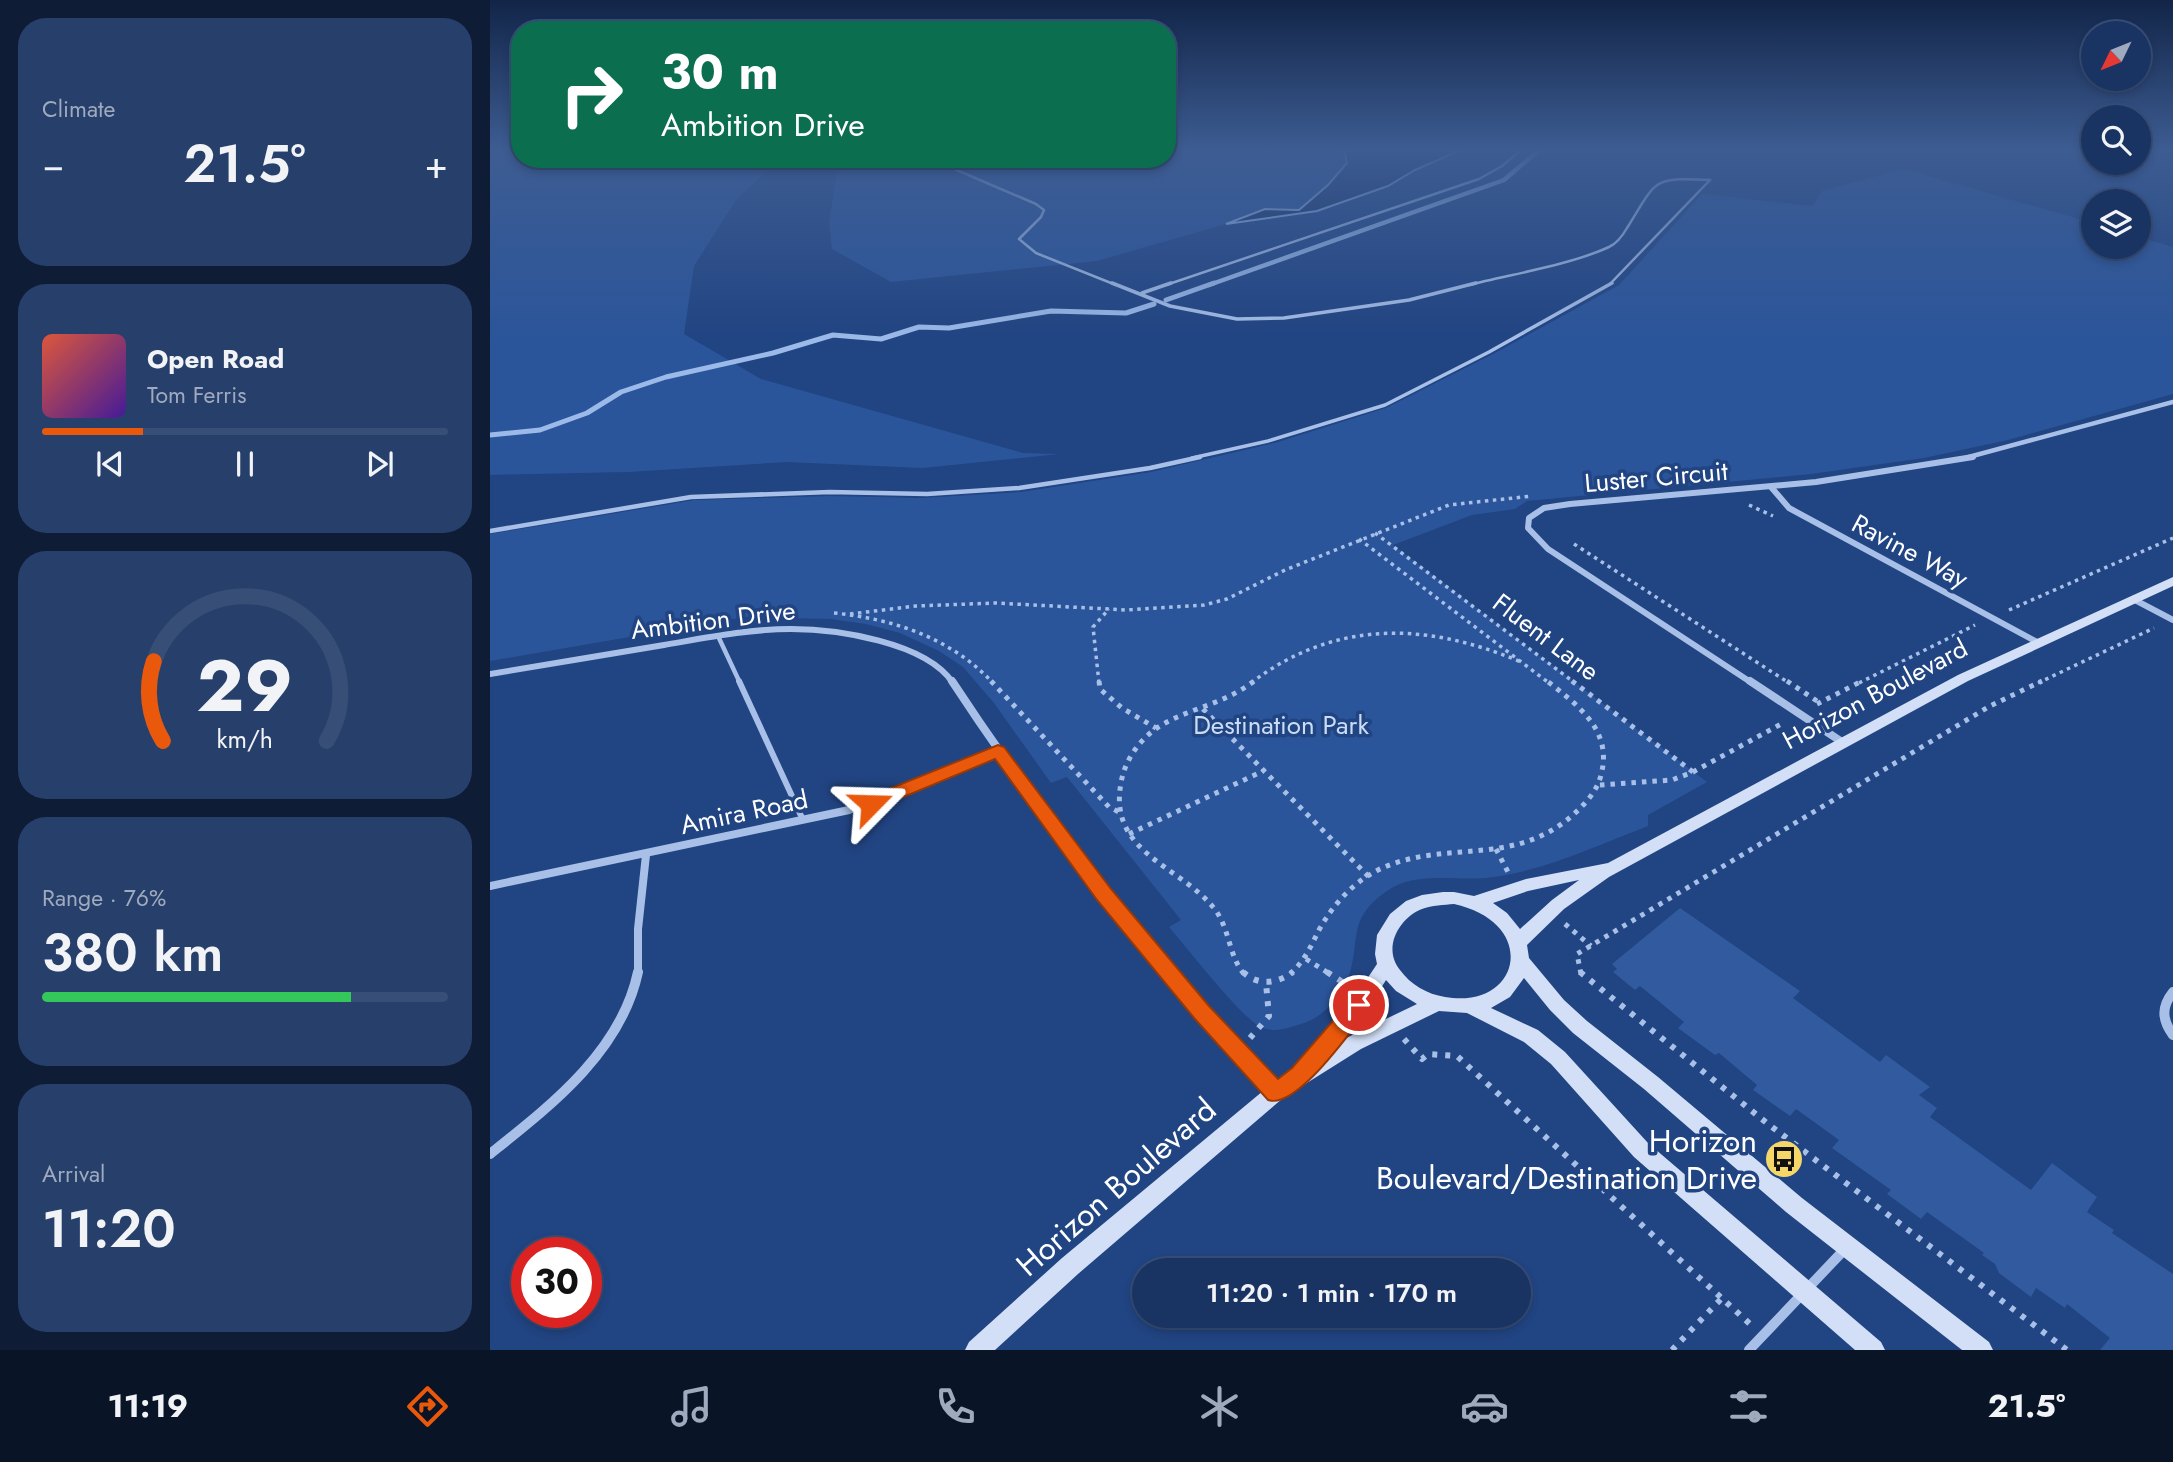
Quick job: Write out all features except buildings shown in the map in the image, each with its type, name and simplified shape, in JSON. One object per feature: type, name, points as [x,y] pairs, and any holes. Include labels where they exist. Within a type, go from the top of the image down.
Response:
[{"type":"street","name":"Luster Circuit","points":[[1842,742],[1548,549],[1532,535],[1527,522],[1538,510],[1557,506],[1771,487],[1906,470],[1966,459],[2173,402]]},
{"type":"street","name":"Ravine Way","points":[[1771,487],[1789,509],[2037,642]]},
{"type":"street","name":"Horizon Boulevard","points":[[1520,952],[1538,922],[1610,867],[1658,844],[1842,742],[2037,642],[2173,581]]},
{"type":"street","points":[[2133,599],[2173,620]]},
{"type":"street","name":"Ambition Drive","points":[[490,674],[718,636],[790,629],[850,634],[897,646],[933,664],[948,676],[998,751],[1104,895],[1201,1012],[1276,1093]]},
{"type":"street","name":"Amira Road","points":[[490,886],[646,855],[871,804],[998,751]]},
{"type":"street","points":[[490,1154],[538,1116],[581,1072],[617,1025],[630,1001],[638,975],[638,931],[646,855]]},
{"type":"street","name":"Horizon Boulevard","points":[[1475,903],[1526,885],[1610,867]]},
{"type":"street","points":[[1520,952],[1515,978],[1502,992],[1483,1002],[1468,1005],[1437,1004],[1411,993],[1392,976],[1386,966],[1383,948],[1387,930],[1397,916],[1413,905],[1432,899],[1454,898],[1495,912],[1509,926],[1520,952],[1557,1004],[1580,1027],[1847,1247],[1980,1350]]},
{"type":"street","name":"Horizon Boulevard","points":[[1300,1075],[1364,999],[1386,966]]},
{"type":"street","points":[[2172,993],[2163,1012],[2164,1020],[2173,1035]]},
{"type":"street","name":"Horizon Boulevard","points":[[977,1350],[1070,1266],[1276,1093],[1300,1075],[1406,1016],[1437,1004]]},
{"type":"street","points":[[1468,1005],[1502,1019],[1531,1036],[1558,1058],[1641,1150],[1873,1350]]},
{"type":"street","points":[[1749,1350],[1847,1247]]},
{"type":"lane","points":[[1043,213],[1018,239],[1024,246],[1055,261],[1191,312],[1237,319],[1284,318],[1409,300],[1602,251],[1621,237],[1636,213]]},
{"type":"lane","points":[[1142,293],[1381,213]]},
{"type":"lane","points":[[490,531],[691,497],[830,492],[927,494],[1019,488],[1150,468],[1268,441],[1385,405],[1605,288],[1616,280],[1679,213]]},
{"type":"lane","points":[[718,636],[803,820]]},
{"type":"path","points":[[1741,503],[1757,507],[1781,520]]},
{"type":"path","name":"Fluent Lane","points":[[1375,533],[1693,772]]},
{"type":"path","points":[[2002,613],[2173,538]]},
{"type":"path","points":[[1359,539],[1561,692],[1588,717],[1605,746],[1602,779],[1590,801],[1557,827],[1508,848],[1420,855],[1378,870],[1345,894],[1322,925],[1306,959],[1289,975],[1266,983],[1252,980],[1240,970],[1223,923],[1209,903],[1129,835],[1119,811],[1121,778],[1134,747],[1156,728],[1247,688],[1275,666],[1303,651],[1335,640],[1367,634],[1418,634],[1464,640],[1521,662]]},
{"type":"path","points":[[1569,541],[1820,703]]},
{"type":"path","points":[[1109,609],[1093,627],[1100,689],[1122,709],[1156,728]]},
{"type":"path","points":[[850,614],[908,627],[947,645],[972,661],[1109,807],[1119,811]]},
{"type":"path","points":[[1961,619],[1973,626]]},
{"type":"path","points":[[1810,708],[1981,622]]},
{"type":"path","points":[[2067,1350],[1768,1124],[1580,973],[1577,954],[1990,706],[2154,628]]},
{"type":"path","points":[[1203,709],[1369,877]]},
{"type":"path","points":[[1599,785],[1672,780],[1693,772],[1787,721]]},
{"type":"path","points":[[1129,835],[1263,771]]},
{"type":"path","points":[[1496,849],[1511,878]]},
{"type":"path","points":[[1562,921],[1591,946]]},
{"type":"path","points":[[1306,959],[1354,989]]},
{"type":"path","points":[[1250,1038],[1269,1016],[1266,983]]},
{"type":"path","points":[[1406,1041],[1422,1059],[1428,1054],[1457,1056],[1741,1317]]},
{"type":"path","points":[[1672,1350],[1721,1299]]},
{"type":"green space","points":[[490,213],[728,213],[694,266],[684,334],[761,379],[1023,453],[1060,454],[923,468],[786,462],[629,472],[490,475]]},
{"type":"green space","points":[[830,213],[1252,213],[1226,224],[1097,261],[891,282],[832,249]]},
{"type":"green space","name":"Destination Park","points":[[1685,213],[2058,213],[2081,220],[2081,259],[2151,259],[2151,241],[2173,247],[2173,394],[2008,440],[1924,458],[1811,474],[1527,501],[1515,509],[1472,515],[1393,545],[1707,782],[1648,815],[1648,826],[1548,864],[1486,878],[1410,881],[1387,891],[1365,912],[1360,922],[1352,965],[1340,993],[1330,1006],[1311,1020],[1284,1029],[1263,1028],[1243,1013],[1169,927],[1181,920],[1067,777],[1051,783],[994,703],[963,667],[939,651],[900,633],[866,624],[831,619],[745,617],[490,661],[490,534],[695,500],[830,496],[921,498],[1021,492],[1151,472],[1278,442],[1386,408],[1495,353],[1619,285]]},
{"type":"shaded area","points":[[1255,213],[1303,213],[1226,224]]},
{"type":"waterway","points":[[1209,285],[1411,213]]},
{"type":"waterway","points":[[1166,300],[1214,283]]},
{"type":"waterway","points":[[490,435],[540,430],[587,413],[621,392],[666,377],[773,353],[833,335],[881,339],[919,327],[949,328],[1051,311],[1126,313],[1154,304]]},
{"type":"place","name":"Horizon Boulevard/Destination Drive","points":[[1784,1159]]},
{"type":"route","points":[[871,804],[998,751],[1104,895],[1201,1012],[1276,1093],[1300,1075],[1359,1005]]}]
